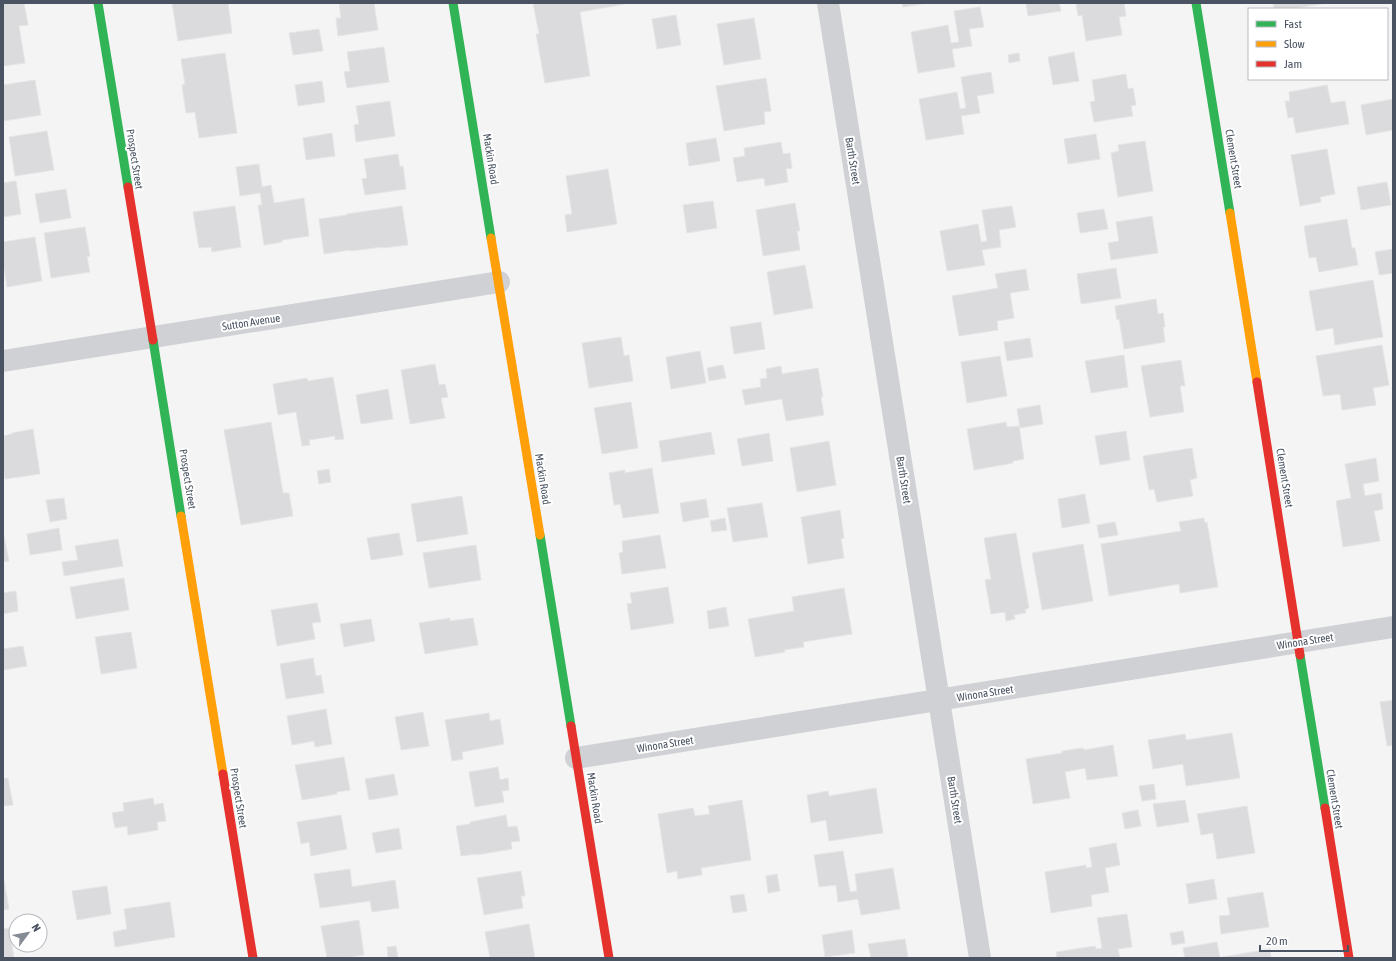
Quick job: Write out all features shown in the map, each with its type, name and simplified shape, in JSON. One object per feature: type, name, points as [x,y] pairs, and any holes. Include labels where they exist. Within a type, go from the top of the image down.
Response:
[{"type":"street","name":"Prospect Street","points":[[98,3],[253,958]]},
{"type":"street","name":"Mackin Road","points":[[453,3],[609,958]]},
{"type":"street","name":"Barth Street","points":[[828,3],[980,958]]},
{"type":"street","name":"Clement Street","points":[[1196,3],[1349,958]]},
{"type":"street","name":"Sutton Avenue","points":[[3,361],[499,282]]},
{"type":"street","name":"Winona Street","points":[[576,758],[1393,627]]},
{"type":"building","points":[[3,3],[24,3],[28,25],[19,26],[25,63],[3,66]]},
{"type":"building","points":[[172,3],[228,3],[232,33],[178,41]]},
{"type":"building","points":[[339,3],[374,3],[378,30],[338,36],[336,18],[341,18]]},
{"type":"building","points":[[533,3],[625,3],[580,12],[590,76],[545,83],[536,34],[539,34]]},
{"type":"building","points":[[902,3],[927,3],[903,7]]},
{"type":"building","points":[[1026,3],[1059,3],[1061,11],[1028,16]]},
{"type":"building","points":[[1076,3],[1124,3],[1126,16],[1119,17],[1122,35],[1086,41],[1082,15],[1078,16]]},
{"type":"building","points":[[1273,3],[1328,3],[1296,8],[1274,8]]},
{"type":"building","points":[[980,7],[984,27],[969,29],[972,46],[952,49],[955,67],[918,73],[911,32],[948,25],[951,43],[959,42],[954,11]]},
{"type":"building","points":[[676,15],[681,45],[657,49],[652,19]]},
{"type":"building","points":[[754,18],[761,59],[724,65],[717,24]]},
{"type":"building","points":[[319,29],[323,51],[293,55],[289,33]]},
{"type":"building","points":[[384,47],[389,82],[347,88],[344,72],[350,71],[347,52]]},
{"type":"building","points":[[1074,52],[1079,81],[1053,85],[1048,57]]},
{"type":"building","points":[[225,53],[237,133],[199,138],[195,112],[186,113],[182,85],[185,84],[181,59]]},
{"type":"building","points":[[1019,53],[1020,61],[1009,63],[1008,55]]},
{"type":"building","points":[[991,72],[994,93],[977,96],[980,113],[961,116],[964,134],[926,140],[919,99],[957,92],[960,109],[966,108],[961,77]]},
{"type":"building","points":[[1126,74],[1128,89],[1133,88],[1136,105],[1131,106],[1133,116],[1094,122],[1090,102],[1095,101],[1092,80]]},
{"type":"building","points":[[766,78],[771,111],[764,112],[765,124],[724,131],[716,86]]},
{"type":"building","points":[[35,80],[41,115],[3,121],[3,85]]},
{"type":"building","points":[[322,81],[325,102],[298,106],[295,85]]},
{"type":"building","points":[[1327,85],[1331,103],[1345,101],[1349,124],[1296,133],[1293,117],[1288,118],[1285,101],[1290,101],[1289,92]]},
{"type":"building","points":[[1393,99],[1393,130],[1366,135],[1361,105]]},
{"type":"building","points":[[390,101],[395,136],[356,142],[354,125],[359,124],[356,106]]},
{"type":"building","points":[[47,131],[54,170],[15,176],[9,137]]},
{"type":"building","points":[[332,133],[335,156],[306,160],[303,138]]},
{"type":"building","points":[[1096,134],[1100,159],[1068,164],[1064,139]]},
{"type":"building","points":[[716,138],[720,161],[689,166],[686,143]]},
{"type":"building","points":[[1145,141],[1153,191],[1118,197],[1111,153],[1119,151],[1118,145]]},
{"type":"building","points":[[781,142],[783,154],[790,153],[792,168],[786,169],[788,182],[765,186],[764,178],[737,182],[733,158],[745,156],[744,148]]},
{"type":"building","points":[[1327,149],[1335,194],[1320,197],[1321,202],[1300,206],[1291,155]]},
{"type":"building","points":[[398,154],[400,167],[403,166],[406,189],[365,195],[362,179],[367,178],[364,159]]},
{"type":"building","points":[[259,164],[262,187],[271,185],[274,203],[304,198],[309,236],[282,240],[282,242],[264,245],[258,205],[262,205],[260,193],[240,196],[236,167]]},
{"type":"building","points":[[608,169],[617,224],[567,232],[565,215],[572,214],[566,176]]},
{"type":"building","points":[[16,181],[21,214],[3,217],[3,183]]},
{"type":"building","points":[[1387,182],[1391,205],[1361,210],[1357,187]]},
{"type":"building","points":[[66,189],[71,218],[40,223],[35,194]]},
{"type":"building","points":[[713,201],[717,228],[687,233],[683,205]]},
{"type":"building","points":[[795,203],[800,231],[797,231],[800,250],[763,256],[756,210]]},
{"type":"building","points":[[235,206],[241,247],[212,252],[211,247],[199,248],[193,212]]},
{"type":"building","points":[[402,206],[408,245],[350,250],[324,254],[319,219]]},
{"type":"building","points":[[1012,206],[1016,227],[999,230],[1001,247],[982,250],[985,265],[947,271],[940,231],[978,224],[981,242],[987,241],[982,210]]},
{"type":"building","points":[[1104,209],[1108,229],[1080,233],[1077,213]]},
{"type":"building","points":[[1152,216],[1158,253],[1111,260],[1108,243],[1119,241],[1116,222]]},
{"type":"building","points":[[1347,219],[1352,248],[1355,248],[1358,265],[1319,272],[1316,257],[1309,258],[1304,226]]},
{"type":"building","points":[[85,227],[90,256],[87,257],[90,272],[51,278],[44,233]]},
{"type":"building","points":[[35,237],[42,281],[7,287],[3,261],[3,242]]},
{"type":"building","points":[[1393,249],[1393,273],[1379,275],[1375,252]]},
{"type":"building","points":[[805,265],[813,308],[774,315],[767,272]]},
{"type":"building","points":[[1116,268],[1121,298],[1081,304],[1077,274]]},
{"type":"building","points":[[1026,269],[1029,290],[1010,293],[1014,318],[997,321],[998,330],[959,336],[952,296],[998,288],[995,274]]},
{"type":"building","points":[[1373,280],[1383,337],[1335,345],[1333,328],[1316,331],[1309,291]]},
{"type":"building","points":[[1156,299],[1158,314],[1163,313],[1165,342],[1124,349],[1119,319],[1117,320],[1115,306]]},
{"type":"building","points":[[761,322],[765,349],[734,354],[730,327]]},
{"type":"building","points":[[621,337],[624,356],[629,355],[633,381],[589,388],[582,343]]},
{"type":"building","points":[[1030,338],[1033,357],[1007,361],[1004,342]]},
{"type":"building","points":[[1382,345],[1389,385],[1373,388],[1376,405],[1342,410],[1340,394],[1323,396],[1316,356]]},
{"type":"building","points":[[700,351],[706,383],[671,389],[666,357]]},
{"type":"building","points":[[1124,355],[1128,387],[1091,393],[1085,361]]},
{"type":"building","points":[[1000,356],[1007,396],[967,403],[961,362]]},
{"type":"building","points":[[1181,360],[1185,386],[1180,386],[1184,412],[1150,417],[1141,366]]},
{"type":"building","points":[[435,364],[439,385],[445,384],[448,397],[441,398],[445,418],[410,424],[401,370]]},
{"type":"building","points":[[723,365],[726,378],[709,381],[707,368]]},
{"type":"building","points":[[781,366],[782,374],[818,368],[823,397],[821,397],[824,415],[786,421],[782,399],[745,405],[742,390],[761,387],[760,379],[767,378],[766,369]]},
{"type":"building","points":[[333,377],[344,439],[335,440],[335,436],[309,440],[310,445],[302,446],[296,412],[278,415],[273,384],[307,378],[308,381]]},
{"type":"building","points":[[388,389],[393,419],[361,424],[356,395]]},
{"type":"building","points":[[631,402],[638,448],[602,454],[594,408]]},
{"type":"building","points":[[1040,405],[1043,424],[1020,428],[1017,409]]},
{"type":"building","points":[[271,422],[283,493],[289,493],[293,516],[241,525],[224,430]]},
{"type":"building","points":[[1006,422],[1007,427],[1019,426],[1024,459],[1013,461],[1013,463],[974,470],[967,429]]},
{"type":"building","points":[[33,429],[40,474],[5,479],[3,464],[3,436]]},
{"type":"building","points":[[1126,431],[1130,460],[1100,465],[1095,436]]},
{"type":"building","points":[[711,432],[715,454],[662,462],[659,441]]},
{"type":"building","points":[[769,433],[773,461],[742,466],[737,439]]},
{"type":"building","points":[[829,441],[836,485],[797,492],[790,448]]},
{"type":"building","points":[[1192,448],[1197,478],[1190,480],[1193,496],[1157,502],[1154,489],[1149,490],[1143,456]]},
{"type":"building","points":[[1376,458],[1379,481],[1363,484],[1365,496],[1381,493],[1383,509],[1374,511],[1380,541],[1343,547],[1336,501],[1351,498],[1345,464]]},
{"type":"building","points":[[652,468],[659,513],[623,518],[620,504],[614,505],[609,473],[625,470],[625,473]]},
{"type":"building","points":[[329,469],[331,482],[319,484],[317,471]]},
{"type":"building","points":[[1085,494],[1090,523],[1062,528],[1058,499]]},
{"type":"building","points":[[462,496],[468,534],[417,542],[411,504]]},
{"type":"building","points":[[64,498],[67,519],[50,522],[46,500]]},
{"type":"building","points":[[706,499],[709,517],[683,522],[680,503]]},
{"type":"building","points":[[762,503],[768,537],[733,542],[727,508]]},
{"type":"building","points":[[840,510],[844,538],[841,539],[844,558],[808,564],[801,517]]},
{"type":"building","points":[[725,518],[727,530],[712,532],[710,521]]},
{"type":"building","points":[[1204,518],[1205,523],[1207,522],[1218,587],[1180,593],[1179,584],[1109,596],[1101,544],[1181,531],[1179,522]]},
{"type":"building","points":[[1115,522],[1118,535],[1099,538],[1097,525]]},
{"type":"building","points":[[59,528],[62,550],[30,555],[27,534]]},
{"type":"building","points":[[399,533],[403,555],[371,560],[367,538]]},
{"type":"building","points":[[1016,533],[1029,608],[1025,609],[1026,613],[1014,615],[1015,619],[1006,621],[1005,612],[991,614],[985,580],[991,579],[984,538]]},
{"type":"building","points":[[660,535],[666,568],[622,574],[619,553],[623,552],[622,541]]},
{"type":"building","points":[[4,536],[9,561],[3,562],[3,537]]},
{"type":"building","points":[[118,539],[123,566],[64,576],[62,562],[78,560],[75,546]]},
{"type":"building","points":[[1083,544],[1093,601],[1042,610],[1032,553]]},
{"type":"building","points":[[476,545],[481,580],[429,588],[423,553]]},
{"type":"building","points":[[124,578],[129,610],[76,619],[70,587]]},
{"type":"building","points":[[668,587],[674,623],[631,630],[627,604],[632,603],[630,593]]},
{"type":"building","points":[[844,588],[852,634],[803,642],[804,647],[755,657],[748,619],[794,611],[792,597]]},
{"type":"building","points":[[16,591],[18,611],[3,614],[3,593]]},
{"type":"building","points":[[317,603],[321,622],[312,623],[315,639],[277,646],[271,610]]},
{"type":"building","points":[[726,607],[729,626],[709,629],[707,611]]},
{"type":"building","points":[[450,618],[450,621],[473,618],[478,645],[425,654],[419,623]]},
{"type":"building","points":[[371,619],[375,641],[344,647],[340,624]]},
{"type":"building","points":[[131,632],[137,668],[101,674],[95,637]]},
{"type":"building","points":[[23,646],[27,666],[3,670],[3,649]]},
{"type":"building","points":[[313,658],[316,676],[321,675],[324,693],[286,699],[280,664]]},
{"type":"building","points":[[1393,700],[1393,745],[1387,746],[1380,702]]},
{"type":"building","points":[[326,709],[332,744],[315,747],[314,741],[292,745],[287,716]]},
{"type":"building","points":[[423,712],[429,746],[401,750],[395,717]]},
{"type":"building","points":[[489,713],[490,721],[500,719],[504,744],[462,752],[463,759],[452,761],[445,720]]},
{"type":"building","points":[[1232,733],[1240,778],[1186,786],[1183,764],[1153,769],[1148,740],[1185,734],[1186,740]]},
{"type":"building","points":[[1113,745],[1118,776],[1087,780],[1085,768],[1065,772],[1070,798],[1033,804],[1026,759],[1062,753],[1062,751],[1083,748],[1084,750]]},
{"type":"building","points":[[344,757],[350,790],[337,792],[337,794],[302,800],[295,765]]},
{"type":"building","points":[[498,767],[500,780],[508,778],[509,790],[502,791],[504,802],[475,807],[469,772]]},
{"type":"building","points":[[394,774],[398,795],[369,800],[365,779]]},
{"type":"building","points":[[8,778],[13,805],[3,806],[3,779]]},
{"type":"building","points":[[1154,784],[1156,799],[1142,801],[1139,786]]},
{"type":"building","points":[[876,788],[883,833],[829,841],[826,820],[811,823],[807,795],[828,791],[829,796]]},
{"type":"building","points":[[153,798],[154,805],[163,803],[166,821],[157,822],[158,830],[128,835],[127,826],[115,828],[112,813],[124,811],[123,803]]},
{"type":"building","points":[[742,800],[751,860],[701,868],[702,875],[678,879],[677,871],[667,873],[658,814],[693,808],[695,816],[710,814],[708,806]]},
{"type":"building","points":[[1185,800],[1189,822],[1157,827],[1153,804]]},
{"type":"building","points":[[1247,806],[1255,853],[1217,859],[1213,833],[1201,835],[1197,814]]},
{"type":"building","points":[[1138,810],[1141,826],[1125,829],[1122,813]]},
{"type":"building","points":[[341,815],[347,849],[311,856],[309,842],[301,844],[297,822]]},
{"type":"building","points":[[506,815],[508,827],[517,826],[520,841],[511,842],[512,849],[461,856],[456,826]]},
{"type":"building","points":[[399,828],[402,849],[376,853],[372,833]]},
{"type":"building","points":[[1116,843],[1120,865],[1105,868],[1109,892],[1091,895],[1092,906],[1051,913],[1045,872],[1086,865],[1086,868],[1092,867],[1089,848]]},
{"type":"building","points":[[843,851],[850,892],[857,891],[855,874],[893,868],[900,909],[861,915],[858,899],[838,902],[836,885],[819,887],[814,855]]},
{"type":"building","points":[[350,869],[352,887],[395,880],[399,908],[372,912],[370,901],[320,908],[314,874]]},
{"type":"building","points":[[521,871],[525,896],[521,896],[523,908],[484,915],[477,878]]},
{"type":"building","points":[[3,874],[9,909],[3,910]]},
{"type":"building","points":[[777,874],[780,891],[768,893],[766,876]]},
{"type":"building","points":[[1214,879],[1217,899],[1189,904],[1186,884]]},
{"type":"building","points":[[107,886],[111,914],[77,920],[72,891]]},
{"type":"building","points":[[1263,892],[1269,927],[1221,934],[1219,916],[1230,915],[1227,898]]},
{"type":"building","points":[[744,894],[747,911],[733,913],[730,896]]},
{"type":"building","points":[[170,902],[175,937],[115,947],[113,932],[127,929],[124,909]]},
{"type":"building","points":[[1127,914],[1132,947],[1118,949],[1120,958],[1057,958],[1056,952],[1095,946],[1096,949],[1102,948],[1097,918]]},
{"type":"building","points":[[359,920],[364,955],[345,958],[327,958],[321,926]]},
{"type":"building","points":[[529,924],[535,958],[490,958],[485,932]]},
{"type":"building","points":[[8,928],[8,953],[13,953],[14,958],[3,958],[3,929]]},
{"type":"building","points":[[852,930],[855,953],[825,957],[822,935]]},
{"type":"building","points":[[1183,931],[1185,943],[1172,945],[1170,933]]},
{"type":"building","points":[[905,939],[908,958],[871,958],[868,944]]},
{"type":"building","points":[[1217,942],[1220,958],[1185,958],[1183,948]]},
{"type":"building","points":[[396,946],[398,958],[388,958],[387,947]]},
{"type":"building","points":[[1270,949],[1271,958],[1222,957]]},
{"type":"traffic: fast","points":[[98,3],[128,187]]},
{"type":"traffic: fast","points":[[453,3],[491,238]]},
{"type":"traffic: fast","points":[[1196,3],[1230,213]]},
{"type":"traffic: fast","points":[[153,340],[181,516]]},
{"type":"traffic: fast","points":[[540,535],[571,726]]},
{"type":"traffic: fast","points":[[1300,655],[1325,808]]},
{"type":"traffic: slow","points":[[1230,213],[1257,382]]},
{"type":"traffic: slow","points":[[491,238],[540,535]]},
{"type":"traffic: slow","points":[[181,516],[223,774]]},
{"type":"traffic: jam","points":[[128,187],[153,340]]},
{"type":"traffic: jam","points":[[1257,382],[1300,655]]},
{"type":"traffic: jam","points":[[571,726],[609,958]]},
{"type":"traffic: jam","points":[[223,774],[253,958]]},
{"type":"traffic: jam","points":[[1325,808],[1349,958]]}]
